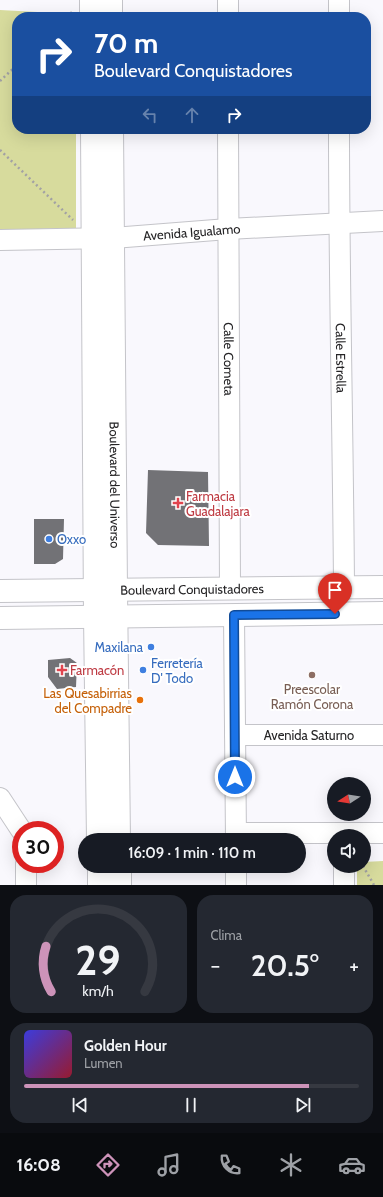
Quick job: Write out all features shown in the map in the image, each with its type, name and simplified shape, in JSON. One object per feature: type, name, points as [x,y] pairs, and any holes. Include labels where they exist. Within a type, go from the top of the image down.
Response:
[{"type":"street","points":[[91,0],[91,12]]},
{"type":"street","points":[[111,0],[111,12]]},
{"type":"street","points":[[228,0],[228,12]]},
{"type":"street","points":[[339,0],[339,12]]},
{"type":"street","name":"Boulevard del Universo","points":[[92,134],[102,238],[104,416],[105,590],[95,616],[98,833]]},
{"type":"street","name":"Boulevard del Universo","points":[[102,238],[112,134]]},
{"type":"street","name":"Calle Cometa","points":[[228,134],[230,589]]},
{"type":"street","name":"Calle Estrella","points":[[339,134],[344,587]]},
{"type":"street","name":"Avenida Igualamo","points":[[0,240],[102,238],[228,229],[383,221]]},
{"type":"street","name":"Boulevard Conquistadores","points":[[0,591],[383,587]]},
{"type":"street","name":"Boulevard del Universo","points":[[105,590],[116,616],[119,833]]},
{"type":"street","name":"Boulevard Conquistadores","points":[[0,618],[383,613]]},
{"type":"street","points":[[234,615],[236,833]]},
{"type":"street","name":"Avenida Saturno","points":[[235,735],[383,735]]},
{"type":"street","points":[[0,798],[15,821]]},
{"type":"street","points":[[371,834],[383,833]]},
{"type":"street","points":[[306,836],[327,835]]},
{"type":"street","points":[[26,873],[26,885]]},
{"type":"street","points":[[99,873],[99,885]]},
{"type":"street","points":[[120,873],[120,885]]},
{"type":"street","points":[[236,873],[236,885]]},
{"type":"street","points":[[344,873],[344,885]]},
{"type":"path","points":[[0,81],[12,70]]},
{"type":"path","points":[[0,150],[102,238]]},
{"type":"path","points":[[367,873],[374,885]]},
{"type":"green space","points":[[0,10],[38,12],[12,12],[12,134],[76,134],[76,228],[0,230]]},
{"type":"green space","points":[[383,861],[383,885],[357,885],[357,873],[371,873],[371,862]]},
{"type":"building","name":"Farmacia Guadalajara","points":[[148,470],[208,472],[209,546],[158,545],[146,533]]},
{"type":"building","name":"Oxxo","points":[[34,519],[64,519],[63,559],[55,564],[34,564]]},
{"type":"building","name":"Farmacón","points":[[70,658],[77,663],[76,687],[57,689],[48,677],[48,660]]},
{"type":"place","name":"Farmacia Guadalajara","points":[[178,503]]},
{"type":"place","name":"Oxxo","points":[[49,539]]},
{"type":"place","name":"Maxilana","points":[[151,647]]},
{"type":"place","name":"Farmacón","points":[[62,670]]},
{"type":"place","name":"Ferretería D' Todo","points":[[143,670]]},
{"type":"place","name":"Preescolar Ramón Corona","points":[[312,675]]},
{"type":"place","name":"Las Quesabirrias del Compadre","points":[[140,700]]},
{"type":"route","points":[[235,777],[234,615],[335,614]]}]
